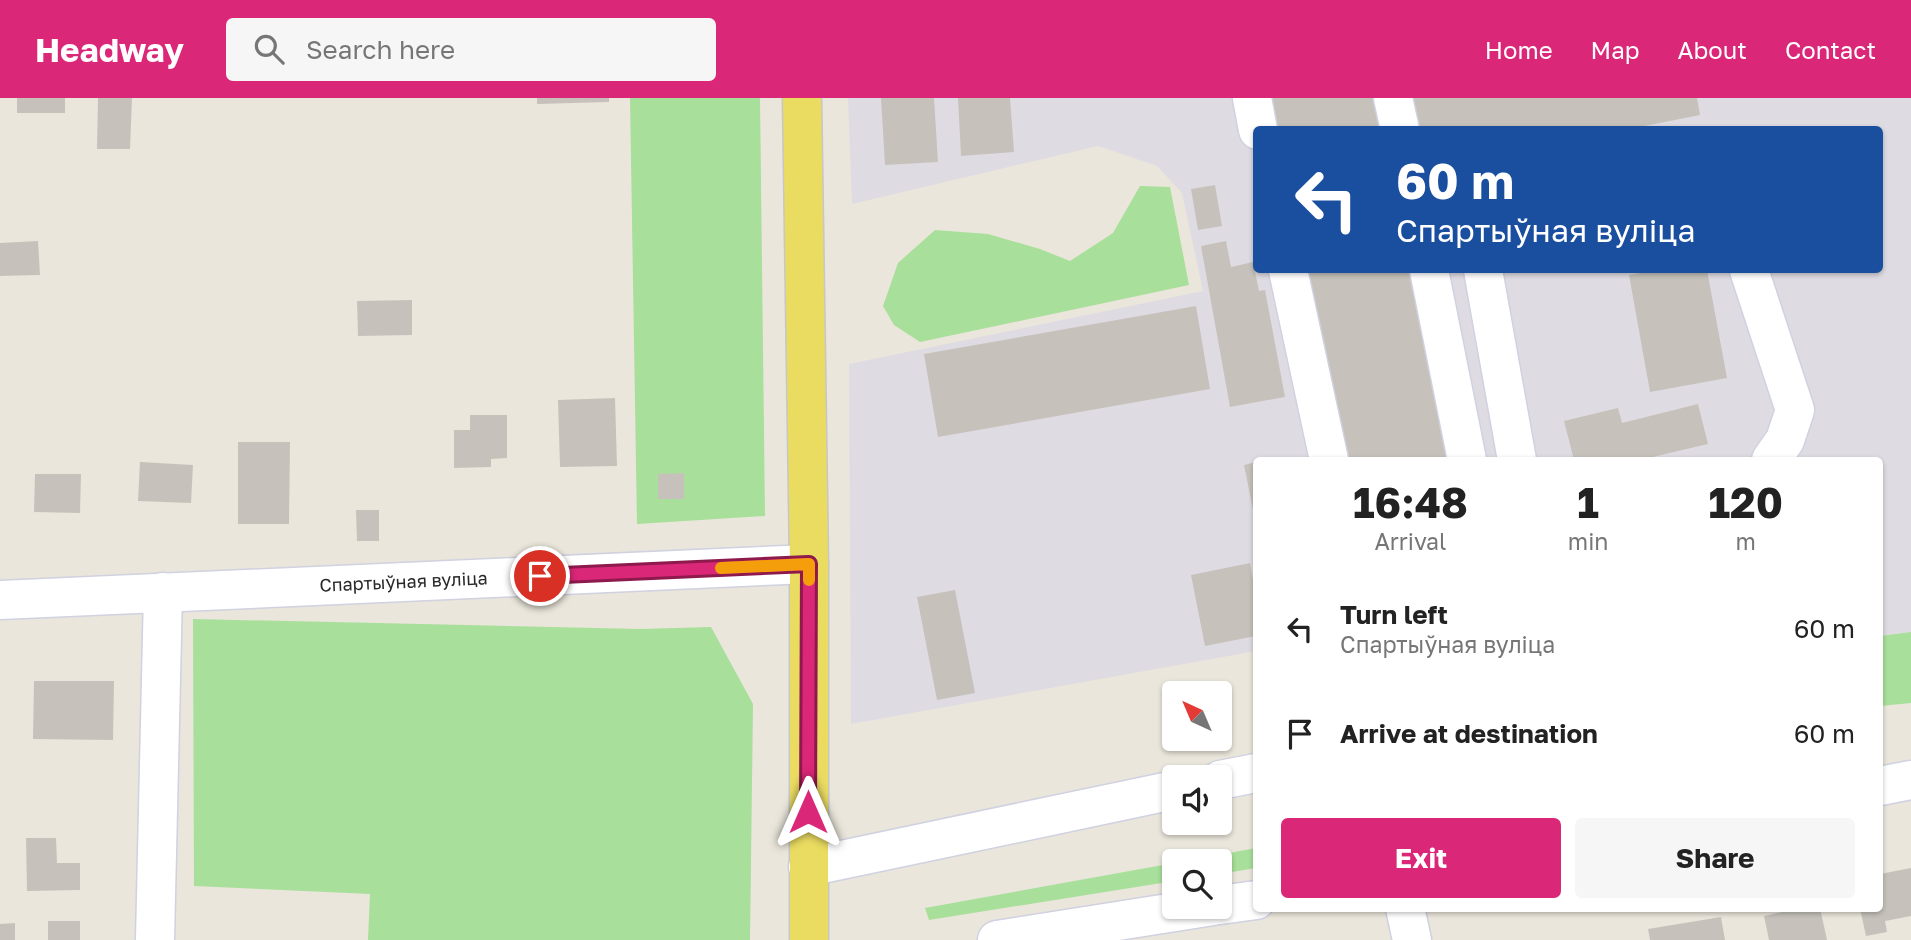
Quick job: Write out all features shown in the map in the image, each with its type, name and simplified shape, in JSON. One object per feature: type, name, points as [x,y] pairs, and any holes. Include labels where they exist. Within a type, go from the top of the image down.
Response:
[{"type":"main road","points":[[802,98],[809,564],[809,940]]},
{"type":"street","points":[[1252,98],[1257,126]]},
{"type":"street","points":[[1394,98],[1399,126]]},
{"type":"street","points":[[1289,273],[1328,457]]},
{"type":"street","points":[[1430,273],[1467,457]]},
{"type":"street","points":[[1484,273],[1516,457]]},
{"type":"street","points":[[1750,273],[1794,410],[1785,440],[1773,457]]},
{"type":"street","name":"Спартыўная вуліца","points":[[0,600],[809,564]]},
{"type":"street","points":[[155,940],[163,592]]},
{"type":"street","points":[[1232,778],[1253,774]]},
{"type":"street","points":[[1883,785],[1911,780]]},
{"type":"street","points":[[808,867],[1162,793]]},
{"type":"street","points":[[1232,903],[1253,900]]},
{"type":"street","points":[[1406,912],[1412,940]]},
{"type":"street","points":[[997,940],[1162,914]]},
{"type":"shaded area","points":[[848,98],[1911,98],[1911,632],[1883,636],[1883,457],[1253,457],[1253,652],[851,724],[849,364],[1203,291],[1182,193],[1157,166],[1098,146],[852,204]]},
{"type":"green space","points":[[630,98],[760,98],[765,516],[637,524]]},
{"type":"green space","points":[[1140,186],[1170,187],[1189,285],[920,342],[894,325],[883,306],[898,263],[935,230],[988,234],[1070,261],[1113,233]]},
{"type":"green space","points":[[193,619],[639,629],[711,627],[753,704],[750,940],[368,940],[370,894],[194,886]]},
{"type":"green space","points":[[1911,632],[1911,703],[1883,706],[1883,636]]},
{"type":"green space","points":[[1253,849],[1253,868],[1232,872],[1232,852]]},
{"type":"green space","points":[[1162,865],[1162,883],[929,920],[925,908]]},
{"type":"building","points":[[17,98],[65,98],[65,113],[17,113]]},
{"type":"building","points":[[98,98],[132,98],[130,149],[97,149]]},
{"type":"building","points":[[537,98],[609,98],[609,102],[537,104]]},
{"type":"building","points":[[881,98],[934,98],[938,162],[885,165]]},
{"type":"building","points":[[958,98],[1010,98],[1014,152],[961,156]]},
{"type":"building","points":[[1268,98],[1374,98],[1380,126],[1274,126]]},
{"type":"building","points":[[1404,98],[1697,98],[1700,115],[1644,126],[1409,126]]},
{"type":"building","points":[[1215,185],[1222,226],[1198,230],[1191,189]]},
{"type":"building","points":[[38,241],[40,275],[0,276],[0,243]]},
{"type":"building","points":[[1226,241],[1231,267],[1253,262],[1253,273],[1255,273],[1259,291],[1265,290],[1285,397],[1230,407],[1201,246]]},
{"type":"building","points":[[1305,273],[1411,273],[1449,457],[1343,457]]},
{"type":"building","points":[[1708,273],[1727,378],[1650,392],[1629,275]]},
{"type":"building","points":[[412,300],[412,335],[358,336],[357,301]]},
{"type":"building","points":[[1196,306],[1210,389],[938,437],[924,354]]},
{"type":"building","points":[[615,398],[617,466],[560,467],[558,400]]},
{"type":"building","points":[[1698,404],[1708,444],[1653,457],[1573,457],[1564,421],[1618,408],[1622,423]]},
{"type":"building","points":[[470,415],[507,415],[507,458],[491,459],[491,467],[454,468],[454,430],[470,430]]},
{"type":"building","points":[[238,442],[290,442],[289,524],[238,524]]},
{"type":"building","points":[[140,462],[193,465],[191,503],[138,501]]},
{"type":"building","points":[[1253,463],[1253,510],[1244,465]]},
{"type":"building","points":[[684,473],[684,499],[658,499],[658,474]]},
{"type":"building","points":[[35,474],[81,474],[80,513],[34,512]]},
{"type":"building","points":[[356,510],[379,510],[379,541],[357,541]]},
{"type":"building","points":[[1250,563],[1253,580],[1253,637],[1205,646],[1191,575]]},
{"type":"building","points":[[955,590],[975,693],[937,700],[917,597]]},
{"type":"building","points":[[34,681],[114,681],[113,740],[33,739]]},
{"type":"building","points":[[26,838],[56,838],[57,863],[80,863],[80,890],[27,891]]},
{"type":"building","points":[[1911,868],[1911,916],[1885,921],[1887,932],[1866,936],[1861,912],[1883,912],[1883,873]]},
{"type":"building","points":[[1782,912],[1821,912],[1827,940],[1769,940],[1764,916]]},
{"type":"building","points":[[1721,917],[1725,940],[1650,940],[1648,929]]},
{"type":"building","points":[[48,921],[80,921],[80,940],[48,940]]},
{"type":"building","points":[[15,923],[15,940],[0,940],[0,924]]},
{"type":"slow traffic","points":[[721,568],[809,564],[809,580]]},
{"type":"route","points":[[540,576],[809,564],[808,812]]}]
